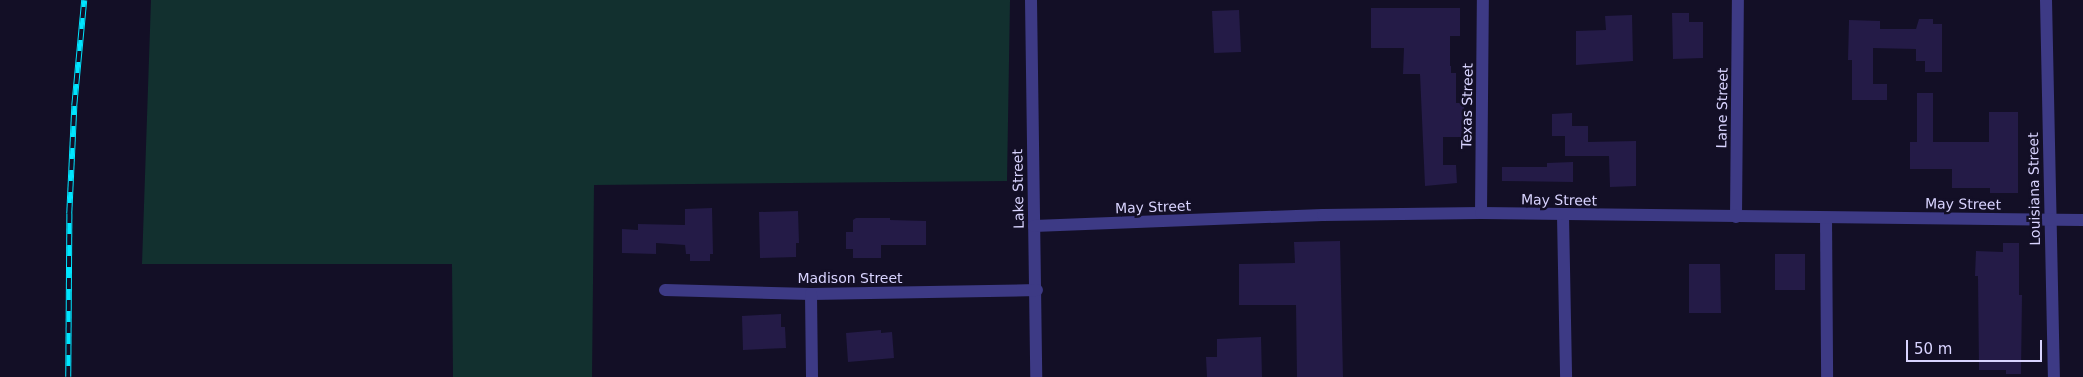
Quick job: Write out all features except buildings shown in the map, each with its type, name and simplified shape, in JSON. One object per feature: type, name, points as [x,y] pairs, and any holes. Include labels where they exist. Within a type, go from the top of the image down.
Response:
[{"type":"street","name":"Lake Street","points":[[1031,0],[1036,377]]},
{"type":"street","name":"Texas Street","points":[[1481,213],[1483,0]]},
{"type":"street","name":"Lane Street","points":[[1736,217],[1738,0]]},
{"type":"street","name":"Louisiana Street","points":[[2046,0],[2054,377]]},
{"type":"street","name":"May Street","points":[[1034,226],[1323,215],[1481,213],[1563,216],[2083,220]]},
{"type":"street","points":[[1563,216],[1566,377]]},
{"type":"street","points":[[1826,218],[1827,377]]},
{"type":"street","name":"Madison Street","points":[[664,290],[811,294],[1036,290]]},
{"type":"street","points":[[811,294],[812,377]]},
{"type":"green space","points":[[151,0],[1010,0],[1007,181],[594,185],[592,377],[453,377],[452,264],[142,264]]},
{"type":"railway","points":[[68,377],[69,214],[74,106],[84,0]]}]
